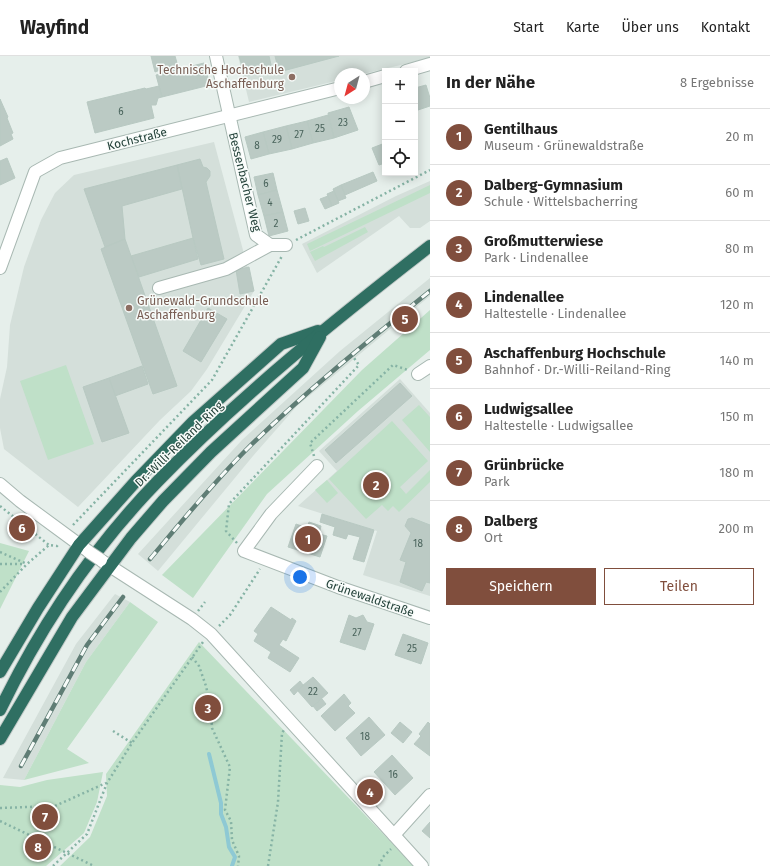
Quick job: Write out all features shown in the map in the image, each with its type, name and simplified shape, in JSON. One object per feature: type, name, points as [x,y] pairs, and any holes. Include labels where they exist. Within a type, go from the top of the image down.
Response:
[{"type":"highway","name":"Dr.-Willi-Reiland-Ring","points":[[0,710],[18,673],[54,615],[112,535],[164,476],[208,433],[324,328],[430,246]]},
{"type":"highway","points":[[0,672],[38,608],[136,481],[193,422],[281,344],[324,328]]},
{"type":"highway","points":[[0,739],[105,563],[211,452],[303,368],[324,328]]},
{"type":"street","name":"Bessenbacher Weg","points":[[216,56],[228,117],[256,235],[270,245],[286,245]]},
{"type":"street","points":[[416,68],[430,64]]},
{"type":"street","points":[[370,80],[382,77]]},
{"type":"street","name":"Kochstraße","points":[[0,268],[35,172],[60,158],[334,90]]},
{"type":"street","points":[[159,288],[226,269],[270,245]]},
{"type":"street","points":[[418,374],[430,366]]},
{"type":"street","points":[[244,551],[271,514],[317,466]]},
{"type":"street","points":[[0,484],[65,535],[105,563],[192,619],[211,634],[422,866]]},
{"type":"street","name":"Grünewaldstraße","points":[[244,551],[338,587],[430,618]]},
{"type":"street","points":[[397,838],[430,795]]},
{"type":"path","points":[[0,506],[49,545],[56,546],[82,515],[212,380],[282,256],[286,245],[430,170]]},
{"type":"path","points":[[244,551],[226,531],[229,504],[359,364],[354,358]]},
{"type":"path","points":[[317,466],[310,443],[393,365],[418,374]]},
{"type":"path","points":[[0,592],[27,564],[49,545]]},
{"type":"path","points":[[0,552],[27,564]]},
{"type":"path","points":[[211,634],[230,615],[266,560]]},
{"type":"path","points":[[0,564],[27,564]]},
{"type":"path","points":[[53,866],[87,834],[107,783],[132,743],[199,647]]},
{"type":"path","points":[[192,657],[199,666],[206,686],[211,710],[212,728],[230,767],[225,810],[231,821],[232,840],[239,856],[238,866]]},
{"type":"path","points":[[113,731],[132,743]]},
{"type":"path","points":[[268,866],[278,802],[282,733]]},
{"type":"path","points":[[0,808],[55,806],[107,783]]},
{"type":"path","points":[[0,821],[94,866]]},
{"type":"path","points":[[379,866],[382,858],[397,838]]},
{"type":"shaded area","name":"Technische Hochschule Aschaffenburg","points":[[238,56],[430,56],[430,58],[388,68],[382,68],[382,69],[370,72],[370,68],[334,68],[334,81],[249,102]]},
{"type":"shaded area","name":"Grünewald-Grundschule Aschaffenburg","points":[[214,142],[254,291],[207,369],[191,391],[160,420],[78,507],[4,449],[0,428],[0,399],[7,367],[10,325],[24,267],[41,220],[55,193],[74,175]]},
{"type":"shaded area","points":[[430,181],[430,221],[420,228],[410,228],[399,216],[317,273],[302,244],[396,196]]},
{"type":"shaded area","points":[[430,278],[430,296],[297,406],[253,456],[158,571],[138,554],[242,440],[340,351]]},
{"type":"shaded area","points":[[400,379],[430,413],[430,596],[363,575],[377,531],[298,506],[337,471],[319,451]]},
{"type":"shaded area","points":[[115,594],[130,602],[86,662],[24,780],[3,778],[76,644]]},
{"type":"green space","points":[[430,185],[430,193],[310,251],[307,244]]},
{"type":"green space","points":[[365,227],[368,232],[315,261],[310,252],[323,246],[324,247]]},
{"type":"green space","points":[[430,310],[430,350],[358,411],[267,494],[193,598],[162,575],[362,370]]},
{"type":"green space","points":[[66,365],[94,444],[48,460],[20,381]]},
{"type":"green space","points":[[419,405],[430,417],[430,452],[402,420]]},
{"type":"green space","points":[[392,421],[428,461],[400,487],[406,494],[430,470],[430,482],[399,512],[393,506],[388,511],[382,505],[366,519],[329,479]]},
{"type":"green space","points":[[327,480],[338,493],[327,503],[315,490]]},
{"type":"green space","points":[[0,543],[29,551],[0,609]]},
{"type":"green space","points":[[130,602],[158,622],[67,749],[89,763],[24,780],[86,662]]},
{"type":"green space","points":[[199,642],[414,866],[60,866],[90,837],[107,796],[106,774]]},
{"type":"green space","points":[[103,772],[97,802],[84,833],[46,866],[0,866],[0,785],[20,787],[47,780]]},
{"type":"building","points":[[151,56],[175,56],[179,70],[161,74],[160,70],[155,72]]},
{"type":"building","points":[[239,56],[269,56],[272,69],[245,76]]},
{"type":"building","points":[[275,56],[339,56],[279,72]]},
{"type":"building","points":[[204,63],[210,85],[162,97],[156,75]]},
{"type":"building","points":[[426,85],[430,98],[430,106],[418,110],[418,104],[418,87]]},
{"type":"building","points":[[159,86],[162,97],[158,98],[156,105],[151,105],[154,118],[95,133],[87,102]]},
{"type":"building","points":[[0,99],[8,117],[7,118],[13,133],[11,134],[13,139],[0,146]]},
{"type":"building","points":[[349,107],[358,130],[334,138],[328,113]]},
{"type":"building","points":[[328,115],[334,138],[313,143],[307,121]]},
{"type":"building","points":[[307,121],[313,143],[292,149],[286,126]]},
{"type":"building","points":[[286,126],[292,149],[269,154],[263,132]]},
{"type":"building","points":[[263,132],[269,154],[251,159],[245,137]]},
{"type":"building","points":[[382,144],[382,164],[379,165],[372,148]]},
{"type":"building","points":[[7,158],[15,178],[0,185],[0,161]]},
{"type":"building","points":[[200,159],[203,167],[210,171],[210,176],[206,182],[224,259],[201,265],[193,238],[177,165]]},
{"type":"building","points":[[177,165],[182,189],[122,206],[125,239],[105,247],[84,189]]},
{"type":"building","points":[[373,172],[377,181],[345,195],[341,185]]},
{"type":"building","points":[[273,173],[277,190],[258,195],[254,177]]},
{"type":"building","points":[[341,185],[346,198],[338,201],[333,189]]},
{"type":"building","points":[[277,190],[283,212],[264,216],[258,195]]},
{"type":"building","points":[[334,191],[339,203],[332,206],[327,194]]},
{"type":"building","points":[[328,196],[332,206],[325,209],[320,199]]},
{"type":"building","points":[[305,208],[309,221],[298,224],[294,211]]},
{"type":"building","points":[[283,212],[288,231],[269,236],[264,216]]},
{"type":"building","points":[[193,238],[198,259],[139,277],[131,256]]},
{"type":"building","points":[[125,239],[177,386],[153,394],[101,249]]},
{"type":"building","points":[[249,267],[254,291],[240,294],[236,270]]},
{"type":"building","points":[[208,308],[227,319],[201,362],[183,351]]},
{"type":"building","points":[[142,366],[148,384],[115,396],[109,378]]},
{"type":"building","points":[[109,378],[129,433],[102,442],[83,387]]},
{"type":"building","points":[[400,383],[412,396],[336,463],[325,450]]},
{"type":"building","points":[[322,514],[374,530],[364,562],[353,559],[360,537],[348,534],[346,539],[333,535],[335,527],[320,522]]},
{"type":"building","points":[[412,518],[430,525],[430,583],[426,582],[422,591],[400,582],[406,562],[400,560],[411,533],[405,526],[408,519]]},
{"type":"building","points":[[309,522],[321,526],[319,534],[327,536],[320,557],[288,547],[296,524],[307,528]]},
{"type":"building","points":[[271,607],[291,620],[292,618],[296,621],[286,641],[283,639],[279,645],[299,658],[290,672],[268,658],[271,652],[254,641],[258,634],[254,631]]},
{"type":"building","points":[[349,615],[356,618],[363,615],[367,622],[374,624],[365,650],[340,642]]},
{"type":"building","points":[[403,634],[428,643],[421,664],[395,655]]},
{"type":"building","points":[[313,677],[328,693],[312,707],[297,690]]},
{"type":"building","points":[[300,681],[303,685],[294,695],[290,690]]},
{"type":"building","points":[[344,694],[351,703],[348,706],[355,713],[335,731],[321,716]]},
{"type":"building","points":[[322,699],[326,704],[317,711],[313,706]]},
{"type":"building","points":[[369,717],[385,735],[361,756],[346,738]]},
{"type":"building","points":[[400,722],[412,732],[403,743],[391,733]]},
{"type":"building","points":[[428,722],[430,724],[430,756],[414,744],[421,736],[419,734]]},
{"type":"building","points":[[392,755],[413,778],[395,795],[374,772]]},
{"type":"building","points":[[430,822],[430,838],[422,831]]},
{"type":"waterway","points":[[209,754],[221,803],[221,814],[226,827],[229,847],[235,857],[232,866]]},
{"type":"railway","points":[[150,559],[198,502],[248,448],[337,367],[430,291]]},
{"type":"railway","points":[[21,766],[87,645],[123,597]]},
{"type":"place","name":"Technische Hochschule Aschaffenburg","points":[[292,77]]},
{"type":"place","name":"Grünewald-Grundschule Aschaffenburg","points":[[129,308]]},
{"type":"place","name":"Aschaffenburg Hochschule","points":[[405,319]]},
{"type":"place","name":"Dalberg-Gymnasium","points":[[376,485]]},
{"type":"place","name":"Ludwigsallee","points":[[22,528]]},
{"type":"place","name":"Gentilhaus","points":[[308,539]]},
{"type":"place","name":"Großmutterwiese","points":[[208,708]]},
{"type":"place","name":"Lindenallee","points":[[370,792]]},
{"type":"place","name":"Grünbrücke","points":[[45,817]]},
{"type":"place","name":"Dalberg","points":[[38,847]]}]
